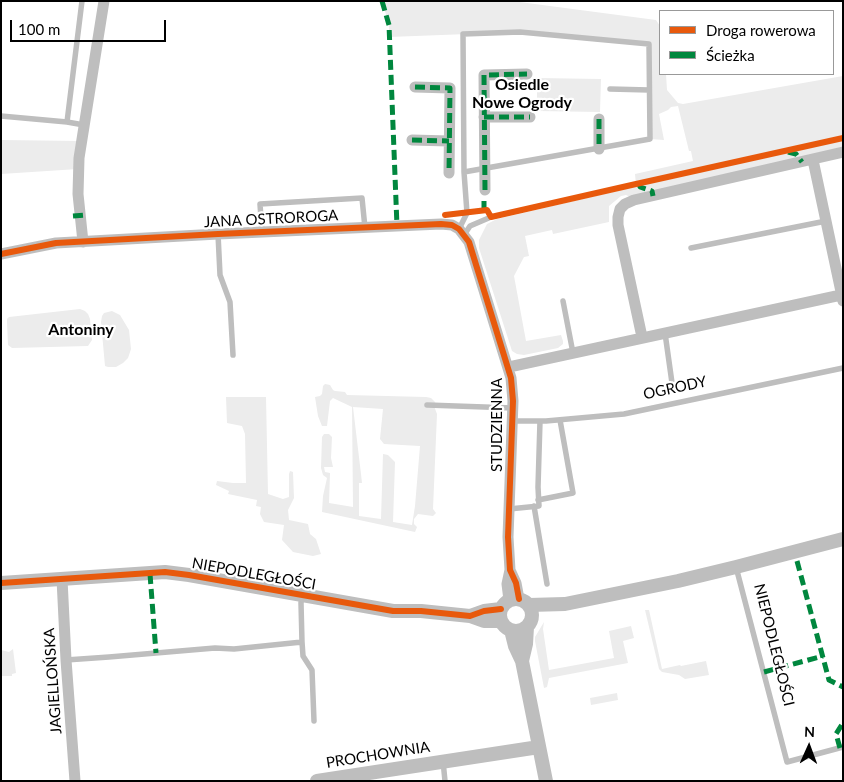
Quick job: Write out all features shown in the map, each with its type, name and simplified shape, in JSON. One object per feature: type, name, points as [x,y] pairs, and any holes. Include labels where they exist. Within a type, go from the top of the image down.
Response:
[{"type":"street","points":[[1,254],[49,244],[83,242],[78,194],[79,158],[104,1]]},
{"type":"street","points":[[485,190],[484,75],[527,74]]},
{"type":"street","points":[[415,88],[450,88],[449,173]]},
{"type":"street","points":[[484,117],[530,117]]},
{"type":"street","points":[[599,119],[599,149]]},
{"type":"street","points":[[412,140],[450,141]]},
{"type":"street","points":[[642,337],[618,225],[620,209],[625,204],[634,200],[843,152]]},
{"type":"street","points":[[509,367],[642,337],[842,298],[839,269],[813,160]]},
{"type":"street","name":"JANA OSTROROGA","points":[[83,242],[441,224],[452,226],[460,231]]},
{"type":"street","name":"STUDZIENNA","points":[[460,231],[469,242],[509,367],[513,387],[508,537],[510,570],[507,584],[516,614]]},
{"type":"street","name":"NIEPODLEGŁOŚCI","points":[[1,583],[165,572],[393,611],[421,611],[470,616],[484,611],[516,614],[678,581],[843,539]]},
{"type":"street","name":"JAGIELLOŃSKA","points":[[62,579],[66,660],[76,781]]},
{"type":"street","points":[[516,614],[526,644],[522,661],[546,781]]},
{"type":"street","name":"PROCHOWNIA","points":[[318,781],[539,747]]},
{"type":"lane","points":[[67,122],[82,1]]},
{"type":"lane","points":[[460,231],[467,212],[464,172],[463,34],[520,32],[649,44],[650,139],[464,172]]},
{"type":"lane","points":[[610,89],[649,90]]},
{"type":"lane","points":[[1,116],[84,125]]},
{"type":"lane","points":[[262,233],[260,204],[362,198],[365,228]]},
{"type":"lane","points":[[460,231],[491,217]]},
{"type":"lane","points":[[691,248],[826,220]]},
{"type":"lane","points":[[218,234],[220,275],[230,302],[233,355]]},
{"type":"lane","points":[[563,301],[573,353]]},
{"type":"lane","name":"OGRODY","points":[[665,333],[674,390]]},
{"type":"lane","name":"OGRODY","points":[[512,421],[560,420],[624,414],[843,368]]},
{"type":"lane","name":"STUDZIENNA","points":[[427,406],[513,408]]},
{"type":"lane","points":[[538,500],[573,493],[560,420]]},
{"type":"lane","points":[[509,509],[539,506],[540,421]]},
{"type":"lane","points":[[534,506],[547,584]]},
{"type":"lane","name":"NIEPODLEGŁOŚCI","points":[[736,567],[787,762],[843,747]]},
{"type":"lane","name":"NIEPODLEGŁOŚCI","points":[[302,595],[302,642],[304,656],[312,670],[314,720]]},
{"type":"lane","points":[[66,660],[215,648],[234,649],[302,642]]},
{"type":"lane","name":"PROCHOWNIA","points":[[443,761],[445,781]]},
{"type":"shaded area","points":[[382,1],[512,1],[656,20],[659,24],[659,75],[666,75],[667,90],[678,103],[683,104],[843,76],[843,147],[630,197],[626,195],[621,196],[609,206],[609,222],[553,234],[552,230],[525,236],[529,256],[524,257],[514,276],[526,341],[561,335],[563,344],[558,348],[524,355],[517,354],[512,351],[479,248],[479,240],[487,224],[497,219],[634,187],[636,184],[635,174],[693,161],[678,106],[671,107],[659,114],[664,140],[650,139],[648,44],[520,32],[389,37],[389,25]]},
{"type":"shaded area","points":[[537,78],[601,79],[600,112],[537,111]]},
{"type":"shaded area","points":[[1,140],[81,141],[78,169],[1,174]]},
{"type":"shaded area","points":[[80,309],[88,314],[90,319],[92,340],[88,346],[12,348],[8,345],[7,319],[9,317]]},
{"type":"shaded area","points":[[112,311],[120,315],[129,330],[131,349],[128,358],[123,363],[116,367],[108,367],[105,366],[101,322],[104,313]]},
{"type":"shaded area","points":[[325,384],[330,385],[333,390],[345,392],[347,395],[426,397],[431,398],[435,402],[437,406],[434,406],[437,414],[433,509],[436,513],[433,516],[418,514],[414,519],[414,524],[417,527],[415,532],[322,512],[327,478],[323,475],[321,468],[322,437],[324,434],[329,434],[332,437],[331,458],[333,467],[324,467],[325,472],[330,473],[329,503],[353,507],[352,407],[333,398],[330,401],[327,426],[322,426],[318,416],[315,397],[322,394]],"holes":[[[353,407],[383,409],[380,439],[384,444],[420,446],[412,525],[393,522],[395,462],[388,455],[383,454],[381,519],[359,516],[359,483],[362,483]]]},
{"type":"shaded area","points":[[226,397],[266,397],[268,494],[283,499],[289,497],[289,474],[290,471],[293,472],[294,498],[288,510],[289,520],[308,524],[310,534],[316,539],[321,554],[313,556],[293,552],[282,540],[284,525],[264,522],[260,514],[261,507],[256,506],[257,500],[228,494],[229,491],[216,485],[217,481],[246,483],[245,434],[242,426],[227,423]]},
{"type":"shaded area","points":[[645,610],[649,610],[662,669],[706,661],[709,675],[685,679],[679,675],[662,672],[659,669]]},
{"type":"shaded area","points":[[544,622],[543,629],[549,670],[614,658],[609,631],[631,626],[634,638],[623,641],[628,663],[549,678],[547,687],[544,688],[535,637]]},
{"type":"shaded area","points":[[13,649],[16,673],[12,674],[12,676],[1,676],[1,650],[9,652]]},
{"type":"shaded area","points":[[617,693],[618,700],[591,705],[590,698]]},
{"type":"marked path","points":[[382,1],[389,25],[397,226]]},
{"type":"marked path","points":[[485,190],[484,75],[527,74]]},
{"type":"marked path","points":[[415,87],[450,88],[449,173]]},
{"type":"marked path","points":[[484,117],[530,117]]},
{"type":"marked path","points":[[599,119],[599,149]]},
{"type":"marked path","points":[[412,140],[449,141]]},
{"type":"marked path","points":[[788,152],[796,154],[802,162]]},
{"type":"marked path","points":[[639,183],[640,187],[652,191],[653,196]]},
{"type":"marked path","points":[[484,197],[484,211]]},
{"type":"marked path","points":[[73,216],[85,215]]},
{"type":"marked path","points":[[797,561],[829,680],[843,687]]},
{"type":"marked path","points":[[150,574],[156,653]]},
{"type":"marked path","points":[[764,672],[823,656]]},
{"type":"marked path","points":[[840,748],[836,734],[843,723]]},
{"type":"cycle path","points":[[445,215],[487,210],[491,217],[843,138]]},
{"type":"cycle path","points":[[1,254],[56,243],[218,234],[441,224],[452,225],[459,229],[469,242],[511,378],[513,401],[508,537],[510,570],[516,583],[519,599]]},
{"type":"cycle path","points":[[1,583],[165,572],[393,611],[421,611],[470,616],[484,611],[501,609]]},
{"type":"district","name":"Osiedle Nowe Ogrody","points":[[522,94]]},
{"type":"district","name":"Antoniny","points":[[81,330]]}]
